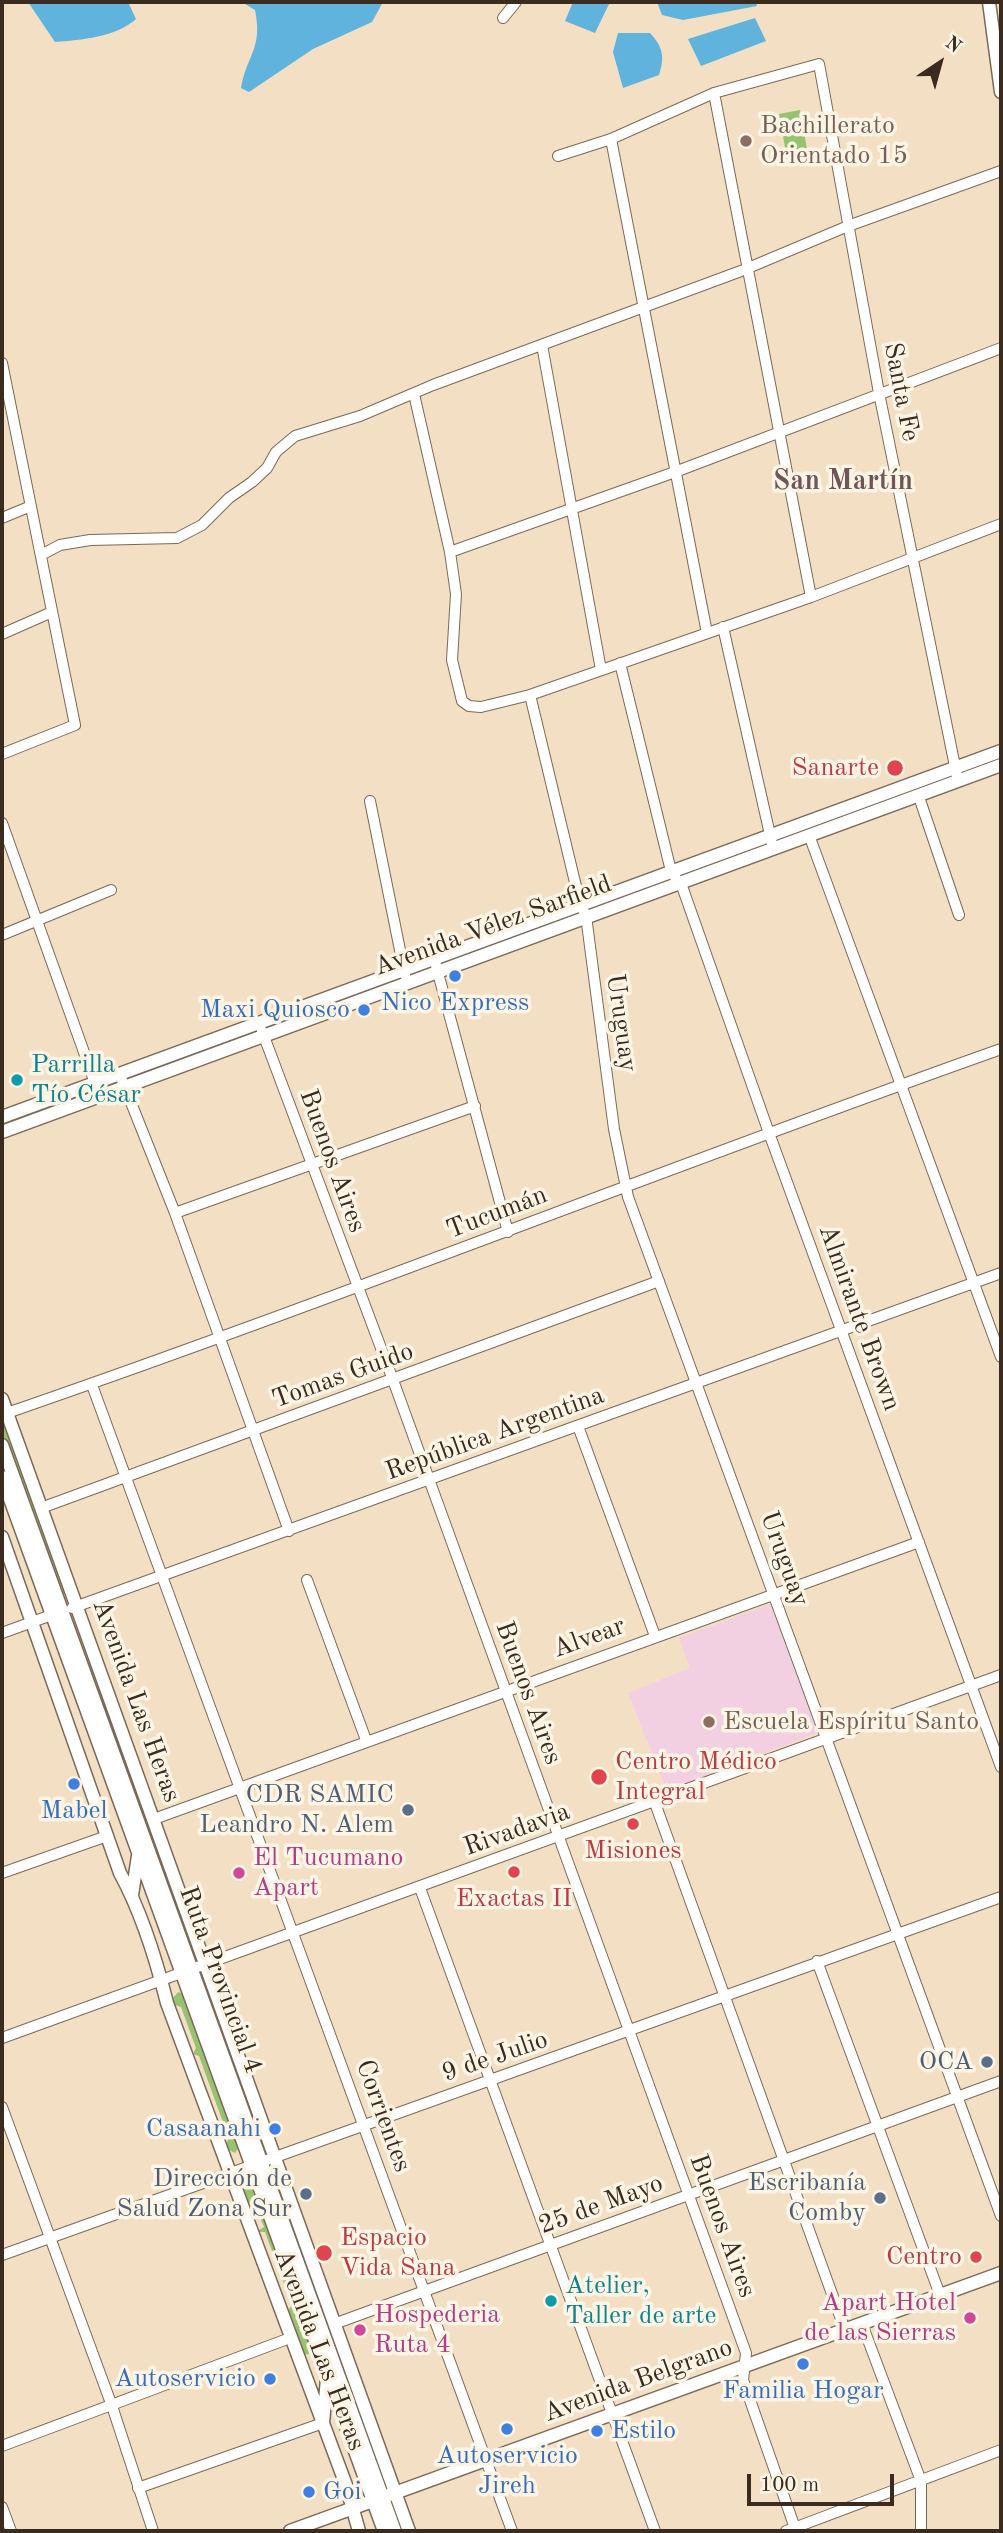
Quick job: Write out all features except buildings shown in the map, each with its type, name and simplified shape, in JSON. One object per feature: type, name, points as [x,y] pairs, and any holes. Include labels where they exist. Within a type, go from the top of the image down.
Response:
[{"type":"main road","points":[[989,2],[1001,92]]},
{"type":"main road","name":"Avenida Vélez Sarfield","points":[[436,964],[580,903],[1001,751]]},
{"type":"main road","name":"Avenida Vélez Sarfield","points":[[2,1132],[98,1091],[120,1074],[261,1029],[436,964],[586,916],[1001,765]]},
{"type":"main road","name":"Avenida Vélez Sarfield","points":[[2,1117],[98,1091],[125,1088],[261,1029]]},
{"type":"main road","name":"Avenida Las Heras","points":[[2,1399],[155,1819],[193,1970],[235,2052],[262,2162],[334,2324],[384,2497]]},
{"type":"main road","name":"Ruta Provincial 4","points":[[2,1445],[138,1853],[193,1970],[396,2531]]},
{"type":"main road","name":"Ruta Provincial 4","points":[[2,1477],[57,1613],[193,1970],[262,2162],[327,2375],[384,2497],[384,2531]]},
{"type":"main road","points":[[4,1542],[10,1500]]},
{"type":"main road","name":"Avenida Las Heras","points":[[4,1542],[107,1836],[132,1895],[230,2174],[323,2423],[359,2531]]},
{"type":"main road","points":[[132,1895],[138,1853]]},
{"type":"main road","points":[[234,2085],[235,2052]]},
{"type":"main road","name":"Avenida Belgrano","points":[[290,2531],[845,2329],[1000,2276]]},
{"type":"main road","points":[[323,2423],[327,2375]]},
{"type":"main road","points":[[384,2497],[409,2531]]},
{"type":"street","points":[[503,18],[516,2]]},
{"type":"street","name":"Santa Fe","points":[[714,93],[819,64],[879,393],[958,781]]},
{"type":"street","points":[[558,156],[611,139],[714,93],[810,597]]},
{"type":"street","points":[[611,139],[707,633]]},
{"type":"street","points":[[41,555],[60,545],[90,540],[177,538],[202,525],[229,498],[267,468],[276,452],[296,436],[748,268],[848,226],[1001,171]]},
{"type":"street","points":[[542,345],[601,670]]},
{"type":"street","points":[[450,552],[675,472],[1001,348]]},
{"type":"street","points":[[2,363],[75,725],[2,754]]},
{"type":"street","points":[[414,394],[450,552],[456,594],[452,660],[462,701],[469,706],[481,707],[530,695],[810,597],[1001,524]]},
{"type":"street","points":[[2,518],[31,506]]},
{"type":"street","points":[[2,634],[52,612]]},
{"type":"street","points":[[723,627],[774,848]]},
{"type":"street","points":[[620,663],[671,871]]},
{"type":"street","name":"Uruguay","points":[[530,695],[580,903],[586,916],[614,1129],[626,1186],[1001,2216]]},
{"type":"street","points":[[919,797],[959,915]]},
{"type":"street","points":[[370,801],[405,975]]},
{"type":"street","points":[[2,823],[98,1091]]},
{"type":"street","points":[[809,835],[1001,1357]]},
{"type":"street","name":"Almirante Brown","points":[[671,871],[680,882],[1001,1767]]},
{"type":"street","points":[[2,935],[111,890]]},
{"type":"street","points":[[436,964],[508,1232]]},
{"type":"street","name":"Buenos Aires","points":[[261,1029],[356,1289],[393,1380],[427,1481],[746,2353],[743,2379],[792,2530]]},
{"type":"street","name":"Tucumán","points":[[7,1413],[92,1385],[220,1335],[356,1289],[626,1186],[1001,1049]]},
{"type":"street","points":[[120,1074],[176,1213],[289,1531]]},
{"type":"street","points":[[176,1213],[475,1107]]},
{"type":"street","name":"República Argentina","points":[[2,1633],[1001,1273]]},
{"type":"street","name":"Tomas Guido","points":[[41,1508],[252,1433],[659,1280]]},
{"type":"street","name":"Corrientes","points":[[92,1385],[485,2460]]},
{"type":"street","points":[[578,1426],[655,1636]]},
{"type":"street","name":"Alvear","points":[[155,1819],[366,1740],[919,1542]]},
{"type":"street","points":[[307,1580],[366,1740]]},
{"type":"street","name":"Rivadavia","points":[[162,1982],[1001,1675]]},
{"type":"street","points":[[655,1803],[845,2329]]},
{"type":"street","points":[[2,1873],[107,1836]]},
{"type":"street","points":[[420,1888],[655,2531]]},
{"type":"street","name":"9 de Julio","points":[[2,2255],[48,2236],[628,2033],[723,1995],[1001,1897]]},
{"type":"street","points":[[817,1961],[940,2295]]},
{"type":"street","points":[[2,2038],[162,1982]]},
{"type":"street","name":"25 de Mayo","points":[[334,2324],[1001,2081]]},
{"type":"street","points":[[2,2107],[112,2406],[153,2531]]},
{"type":"street","points":[[862,2324],[921,2481],[921,2531]]},
{"type":"street","points":[[2,2446],[290,2338]]},
{"type":"street","points":[[138,2488],[323,2423]]},
{"type":"street","points":[[792,2530],[1001,2450]]},
{"type":"street","points":[[485,2460],[512,2531]]},
{"type":"street","points":[[2,2507],[10,2531]]},
{"type":"shaded area","points":[[771,1604],[819,1732],[667,1791],[628,1693],[690,1668],[679,1638]]},
{"type":"green space","points":[[800,110],[807,149],[786,153],[779,114]]},
{"type":"green space","points":[[2,1410],[67,1593],[65,1594],[61,1593],[2,1431]]},
{"type":"green space","points":[[178,1992],[185,1994],[239,2147],[235,2153],[227,2149],[225,2144],[229,2139],[199,2056],[193,2054],[196,2048],[181,2007],[175,2005],[173,1998]]},
{"type":"green space","points":[[249,2181],[324,2380],[322,2404],[315,2394],[321,2384],[310,2354],[301,2355],[286,2313],[292,2305],[265,2232],[256,2232],[264,2227],[254,2203],[245,2202],[240,2187]]},
{"type":"water","points":[[28,2],[128,2],[136,19],[108,34],[55,42]]},
{"type":"water","points":[[242,2],[383,2],[372,22],[313,49],[249,92],[241,88],[256,43],[257,23],[255,10]]},
{"type":"water","points":[[573,2],[610,2],[595,33],[565,21]]},
{"type":"water","points":[[657,2],[756,2],[757,6],[683,20],[662,15]]},
{"type":"water","points":[[755,18],[766,41],[701,66],[688,39]]},
{"type":"water","points":[[618,33],[650,33],[662,52],[659,75],[623,88],[613,52]]},
{"type":"place","name":"Bachillerato Orientado 15","points":[[746,141]]},
{"type":"place","name":"Sanarte","points":[[895,768]]},
{"type":"place","name":"Nico Express","points":[[455,976]]},
{"type":"place","name":"Maxi Quiosco","points":[[364,1010]]},
{"type":"place","name":"Parrilla Tío César","points":[[17,1080]]},
{"type":"place","name":"Escuela Espíritu Santo","points":[[709,1722]]},
{"type":"place","name":"Centro Médico Integral","points":[[599,1777]]},
{"type":"place","name":"Mabel","points":[[74,1784]]},
{"type":"place","name":"CDR SAMIC Leandro N. Alem","points":[[408,1810]]},
{"type":"place","name":"Misiones","points":[[633,1824]]},
{"type":"place","name":"Exactas II","points":[[514,1872]]},
{"type":"place","name":"El Tucumano Apart","points":[[239,1873]]},
{"type":"place","name":"OCA","points":[[987,2062]]},
{"type":"place","name":"Casaanahi","points":[[275,2129]]},
{"type":"place","name":"Dirección de Salud Zona Sur","points":[[306,2194]]},
{"type":"place","name":"Escribanía Comby","points":[[880,2198]]},
{"type":"place","name":"Espacio Vida Sana","points":[[324,2253]]},
{"type":"place","name":"Centro","points":[[976,2257]]},
{"type":"place","name":"Atelier, Taller de arte","points":[[551,2301]]},
{"type":"place","name":"Apart Hotel de las Sierras","points":[[970,2318]]},
{"type":"place","name":"Hospederia Ruta 4","points":[[360,2330]]},
{"type":"place","name":"Familia Hogar","points":[[803,2364]]},
{"type":"place","name":"Autoservicio","points":[[270,2379]]},
{"type":"place","name":"Autoservicio Jireh","points":[[507,2429]]},
{"type":"place","name":"Estilo","points":[[597,2431]]},
{"type":"place","name":"Goi","points":[[309,2492]]},
{"type":"district","name":"San Martín","points":[[843,482]]}]
